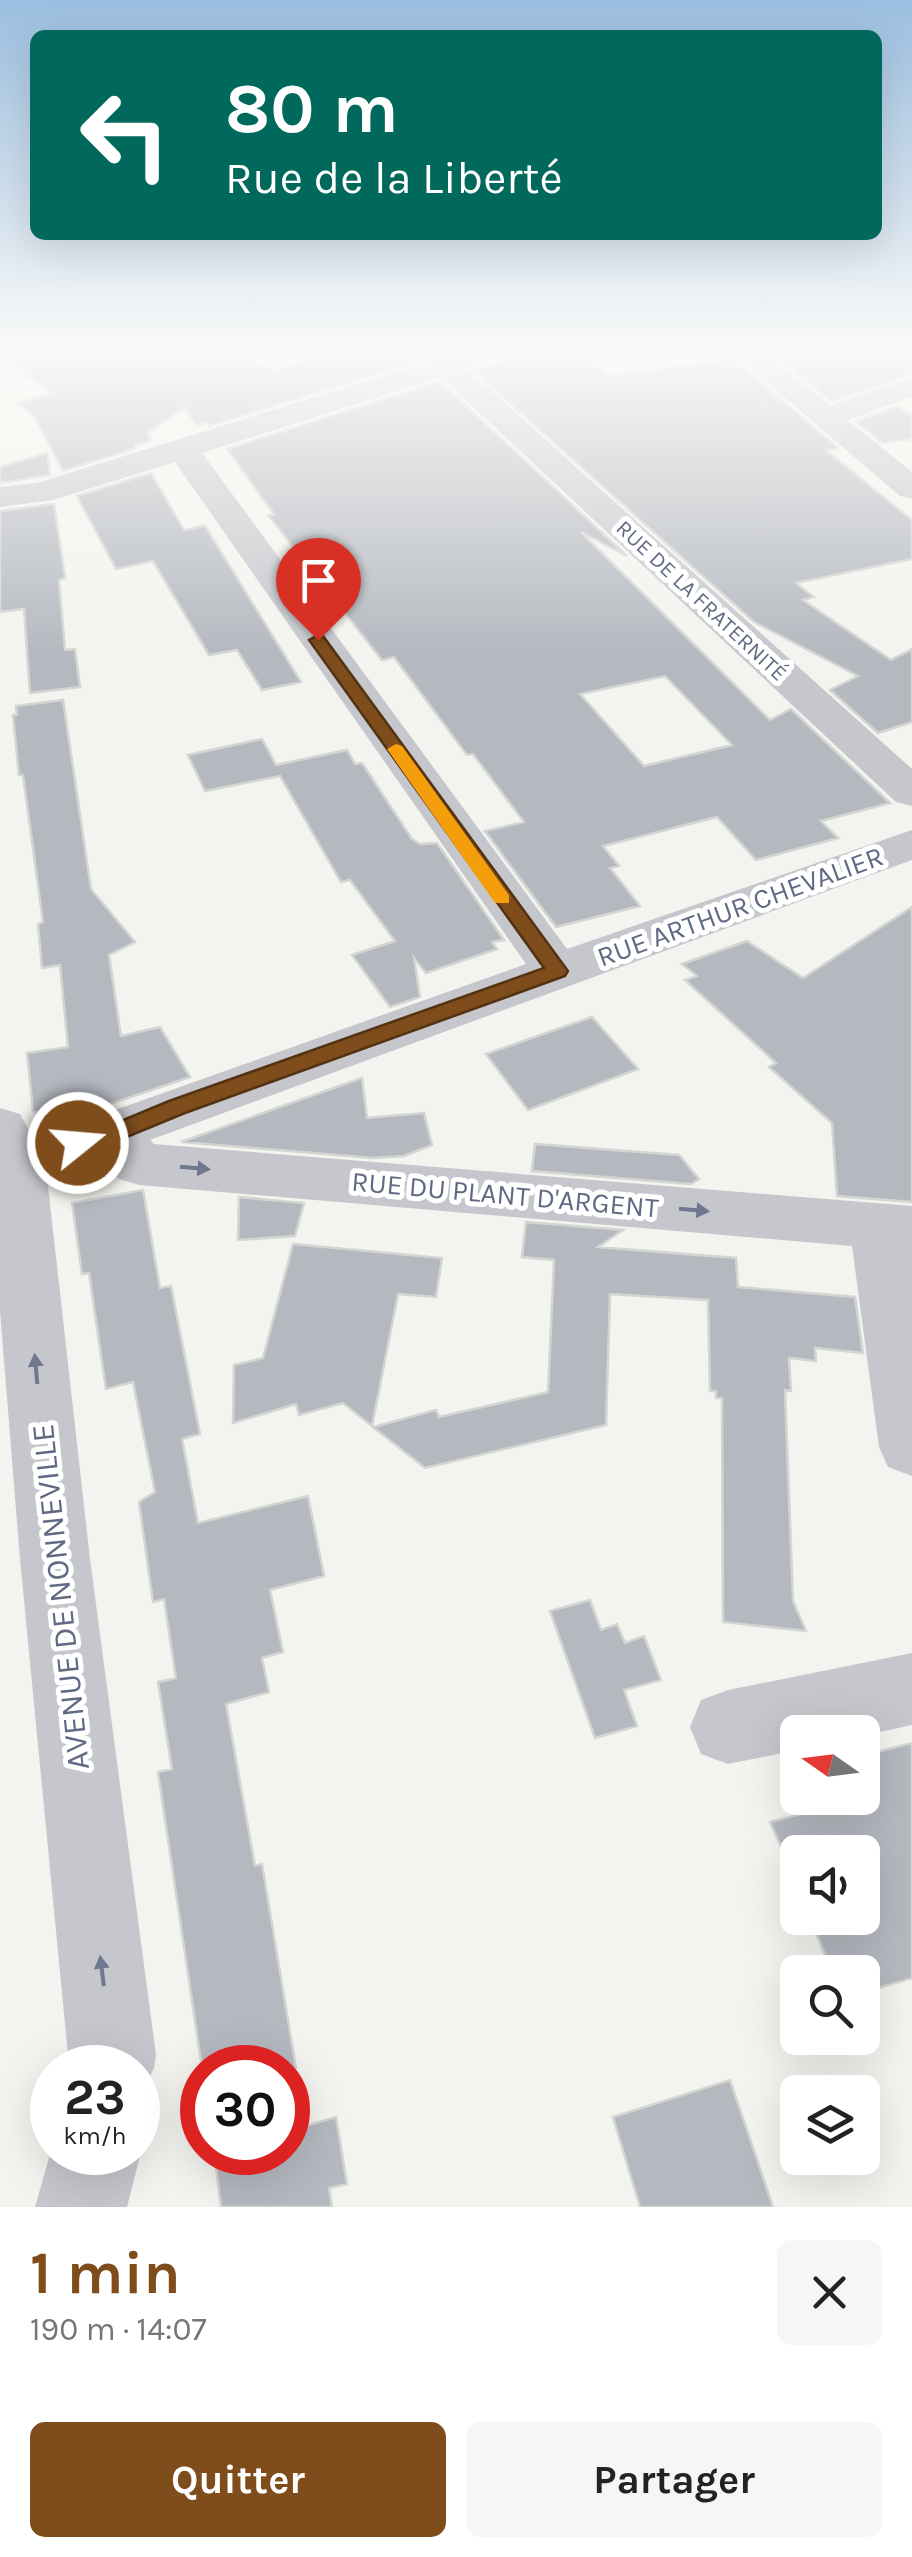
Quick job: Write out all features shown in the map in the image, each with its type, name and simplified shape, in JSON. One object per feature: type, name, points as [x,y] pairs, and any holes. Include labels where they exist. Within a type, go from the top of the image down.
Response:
[{"type":"street","points":[[0,497],[41,493],[176,452]]},
{"type":"street","points":[[184,452],[557,971]]},
{"type":"street","name":"RUE DE LA FRATERNITÉ","points":[[541,452],[912,793]]},
{"type":"street","points":[[867,452],[912,489]]},
{"type":"street","name":"RUE ARTHUR CHEVALIER","points":[[3,1144],[46,1151],[109,1136],[177,1107],[912,844]]},
{"type":"street","name":"RUE DU PLANT D'ARGENT","points":[[109,1136],[139,1164],[896,1227]]},
{"type":"street","name":"AVENUE DE NONNEVILLE","points":[[3,1144],[19,1186],[54,1559],[111,2045]]},
{"type":"street","points":[[896,1227],[912,1447]]},
{"type":"street","points":[[728,1727],[912,1688]]},
{"type":"street","points":[[80,2207],[89,2175]]},
{"type":"building","points":[[53,452],[123,452],[63,471]]},
{"type":"building","points":[[229,452],[516,452],[627,556],[581,532],[770,720],[791,709],[890,803],[821,821],[838,838],[756,860],[717,817],[603,846],[619,866],[610,868],[640,906],[556,927],[485,831],[524,822],[473,754],[467,755],[394,657],[382,660],[268,515],[274,514]],"holes":[[[665,676],[732,745],[644,766],[580,694]]]},
{"type":"building","points":[[564,452],[828,452],[912,520],[912,559],[796,583],[814,597],[803,600],[891,660],[912,649],[912,722],[878,733],[830,690],[858,676],[754,622]]},
{"type":"building","points":[[47,453],[50,475],[0,483],[0,467]]},
{"type":"building","points":[[151,473],[184,530],[205,526],[301,682],[262,690],[237,650],[209,655],[153,561],[116,569],[77,496]]},
{"type":"building","points":[[54,504],[65,578],[59,580],[65,650],[75,649],[80,687],[30,693],[24,609],[0,612],[0,511]]},
{"type":"building","points":[[63,700],[91,889],[135,942],[109,955],[121,1036],[160,1027],[190,1077],[63,1120],[33,1111],[27,1053],[68,1047],[60,965],[42,968],[38,924],[43,922],[13,715],[17,715],[16,706]]},
{"type":"building","points":[[262,739],[276,765],[347,750],[355,764],[362,763],[412,839],[420,844],[437,843],[504,940],[492,942],[497,949],[426,973],[414,958],[420,997],[390,1007],[352,955],[395,941],[350,880],[341,882],[280,776],[205,791],[188,755]]},
{"type":"building","points":[[912,907],[912,1202],[837,1196],[832,1123],[769,1067],[776,1063],[685,980],[697,976],[682,964],[747,941],[803,978]]},
{"type":"building","points":[[592,1017],[638,1069],[528,1110],[486,1054]]},
{"type":"building","points":[[362,1078],[367,1118],[424,1113],[432,1145],[404,1156],[373,1158],[181,1142]]},
{"type":"building","points":[[535,1144],[679,1155],[699,1179],[691,1184],[532,1171]]},
{"type":"building","points":[[143,1190],[160,1288],[171,1286],[200,1434],[182,1439],[198,1523],[308,1496],[324,1576],[270,1590],[283,1652],[262,1658],[269,1692],[226,1704],[255,1866],[262,1864],[292,2045],[199,2045],[158,1772],[172,1769],[158,1682],[176,1678],[164,1599],[153,1602],[139,1502],[155,1492],[133,1382],[106,1389],[89,1273],[82,1274],[72,1203]]},
{"type":"building","points":[[239,1197],[304,1203],[295,1236],[238,1240]]},
{"type":"building","points":[[526,1222],[623,1230],[598,1247],[736,1258],[738,1287],[855,1297],[863,1353],[815,1348],[816,1361],[789,1358],[791,1391],[785,1390],[793,1601],[806,1631],[723,1622],[722,1398],[716,1398],[716,1391],[710,1391],[708,1300],[610,1294],[606,1425],[425,1468],[373,1427],[436,1410],[439,1417],[548,1392],[554,1260],[522,1257]]},
{"type":"building","points":[[293,1244],[442,1258],[436,1297],[398,1294],[372,1426],[343,1403],[299,1415],[296,1404],[233,1423],[234,1365],[263,1358]]},
{"type":"building","points":[[590,1600],[601,1630],[617,1624],[625,1643],[644,1636],[661,1680],[624,1690],[637,1726],[595,1738],[550,1611]]},
{"type":"building","points":[[912,1743],[912,1978],[880,1988],[880,1955],[825,1955],[817,1935],[880,1935],[880,1835],[780,1835],[780,1844],[770,1822],[797,1815],[880,1815],[880,1751]]},
{"type":"building","points":[[730,2080],[773,2207],[640,2207],[613,2117]]},
{"type":"building","points":[[336,2117],[347,2184],[329,2188],[332,2207],[221,2207],[217,2175],[310,2175],[310,2125]]},
{"type":"slow traffic","points":[[396,749],[502,899]]},
{"type":"route","points":[[78,1143],[109,1136],[177,1107],[557,971],[318,640]]}]
